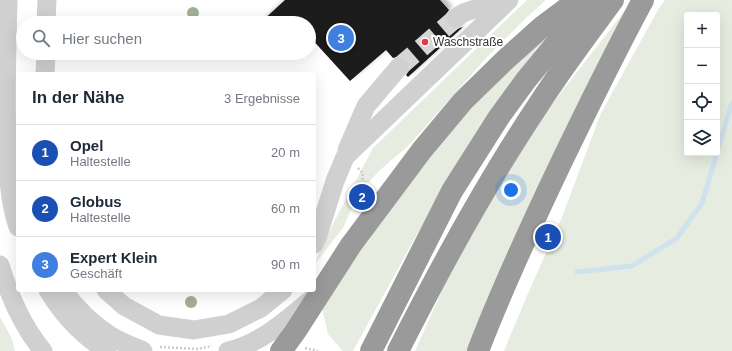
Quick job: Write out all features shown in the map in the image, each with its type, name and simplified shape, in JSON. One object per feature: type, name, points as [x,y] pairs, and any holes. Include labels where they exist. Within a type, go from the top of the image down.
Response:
[{"type":"highway","points":[[291,349],[295,332],[351,245],[422,150],[463,102],[505,60],[543,26],[578,0]]},
{"type":"highway","points":[[371,351],[460,178],[499,117],[526,80],[591,0]]},
{"type":"highway","points":[[398,351],[426,295],[474,208],[507,153],[539,103],[613,0]]},
{"type":"highway","points":[[478,351],[536,214],[608,64],[643,0]]},
{"type":"street","points":[[8,0],[6,110],[8,177],[10,194],[16,219]]},
{"type":"street","points":[[46,16],[47,0]]},
{"type":"street","points":[[456,18],[461,14],[478,8],[503,3]]},
{"type":"street","points":[[344,157],[503,3]]},
{"type":"street","points":[[46,60],[46,72]]},
{"type":"street","points":[[316,240],[335,181],[366,106],[399,67]]},
{"type":"street","points":[[8,177],[16,200]]},
{"type":"street","points":[[0,265],[13,301],[33,344],[43,351]]},
{"type":"street","points":[[228,351],[262,337],[323,290]]},
{"type":"street","points":[[49,292],[73,323],[92,341],[107,351]]},
{"type":"street","points":[[64,292],[74,305],[112,337],[143,351]]},
{"type":"street","points":[[108,292],[124,306],[159,325],[194,330],[229,324],[261,308],[281,292]]},
{"type":"path","points":[[363,173],[362,186],[372,192]]},
{"type":"path","points":[[291,349],[318,351]]},
{"type":"shaded area","points":[[527,0],[546,0],[488,56],[409,145],[379,171],[358,194],[343,228],[316,262],[324,241],[373,148]]},
{"type":"shaded area","points":[[633,0],[470,351],[415,351],[444,286],[517,153],[553,103]]},
{"type":"shaded area","points":[[665,0],[732,0],[732,351],[504,351],[562,217],[601,113],[659,8]]},
{"type":"shaded area","points":[[561,18],[519,72],[451,176],[412,243],[353,351],[343,351],[328,334],[322,308],[356,256],[368,241],[377,221],[453,125]]},
{"type":"shaded area","points":[[0,317],[12,339],[15,351],[0,351]]},
{"type":"building","points":[[285,0],[440,0],[449,10],[445,19],[447,25],[457,29],[463,27],[408,77],[406,75],[410,69],[406,59],[401,56],[393,58],[386,50],[350,81],[316,44],[316,16],[268,16]]},
{"type":"waterway","points":[[720,142],[732,103]]},
{"type":"waterway","points":[[577,272],[632,266],[677,238],[702,203],[716,156]]},
{"type":"tunnel","points":[[399,67],[456,18]]},
{"type":"place","name":"Expert Klein","points":[[341,38]]},
{"type":"place","name":"Waschstraße","points":[[425,42]]},
{"type":"place","name":"Globus","points":[[362,197]]},
{"type":"place","name":"Opel","points":[[548,237]]}]
